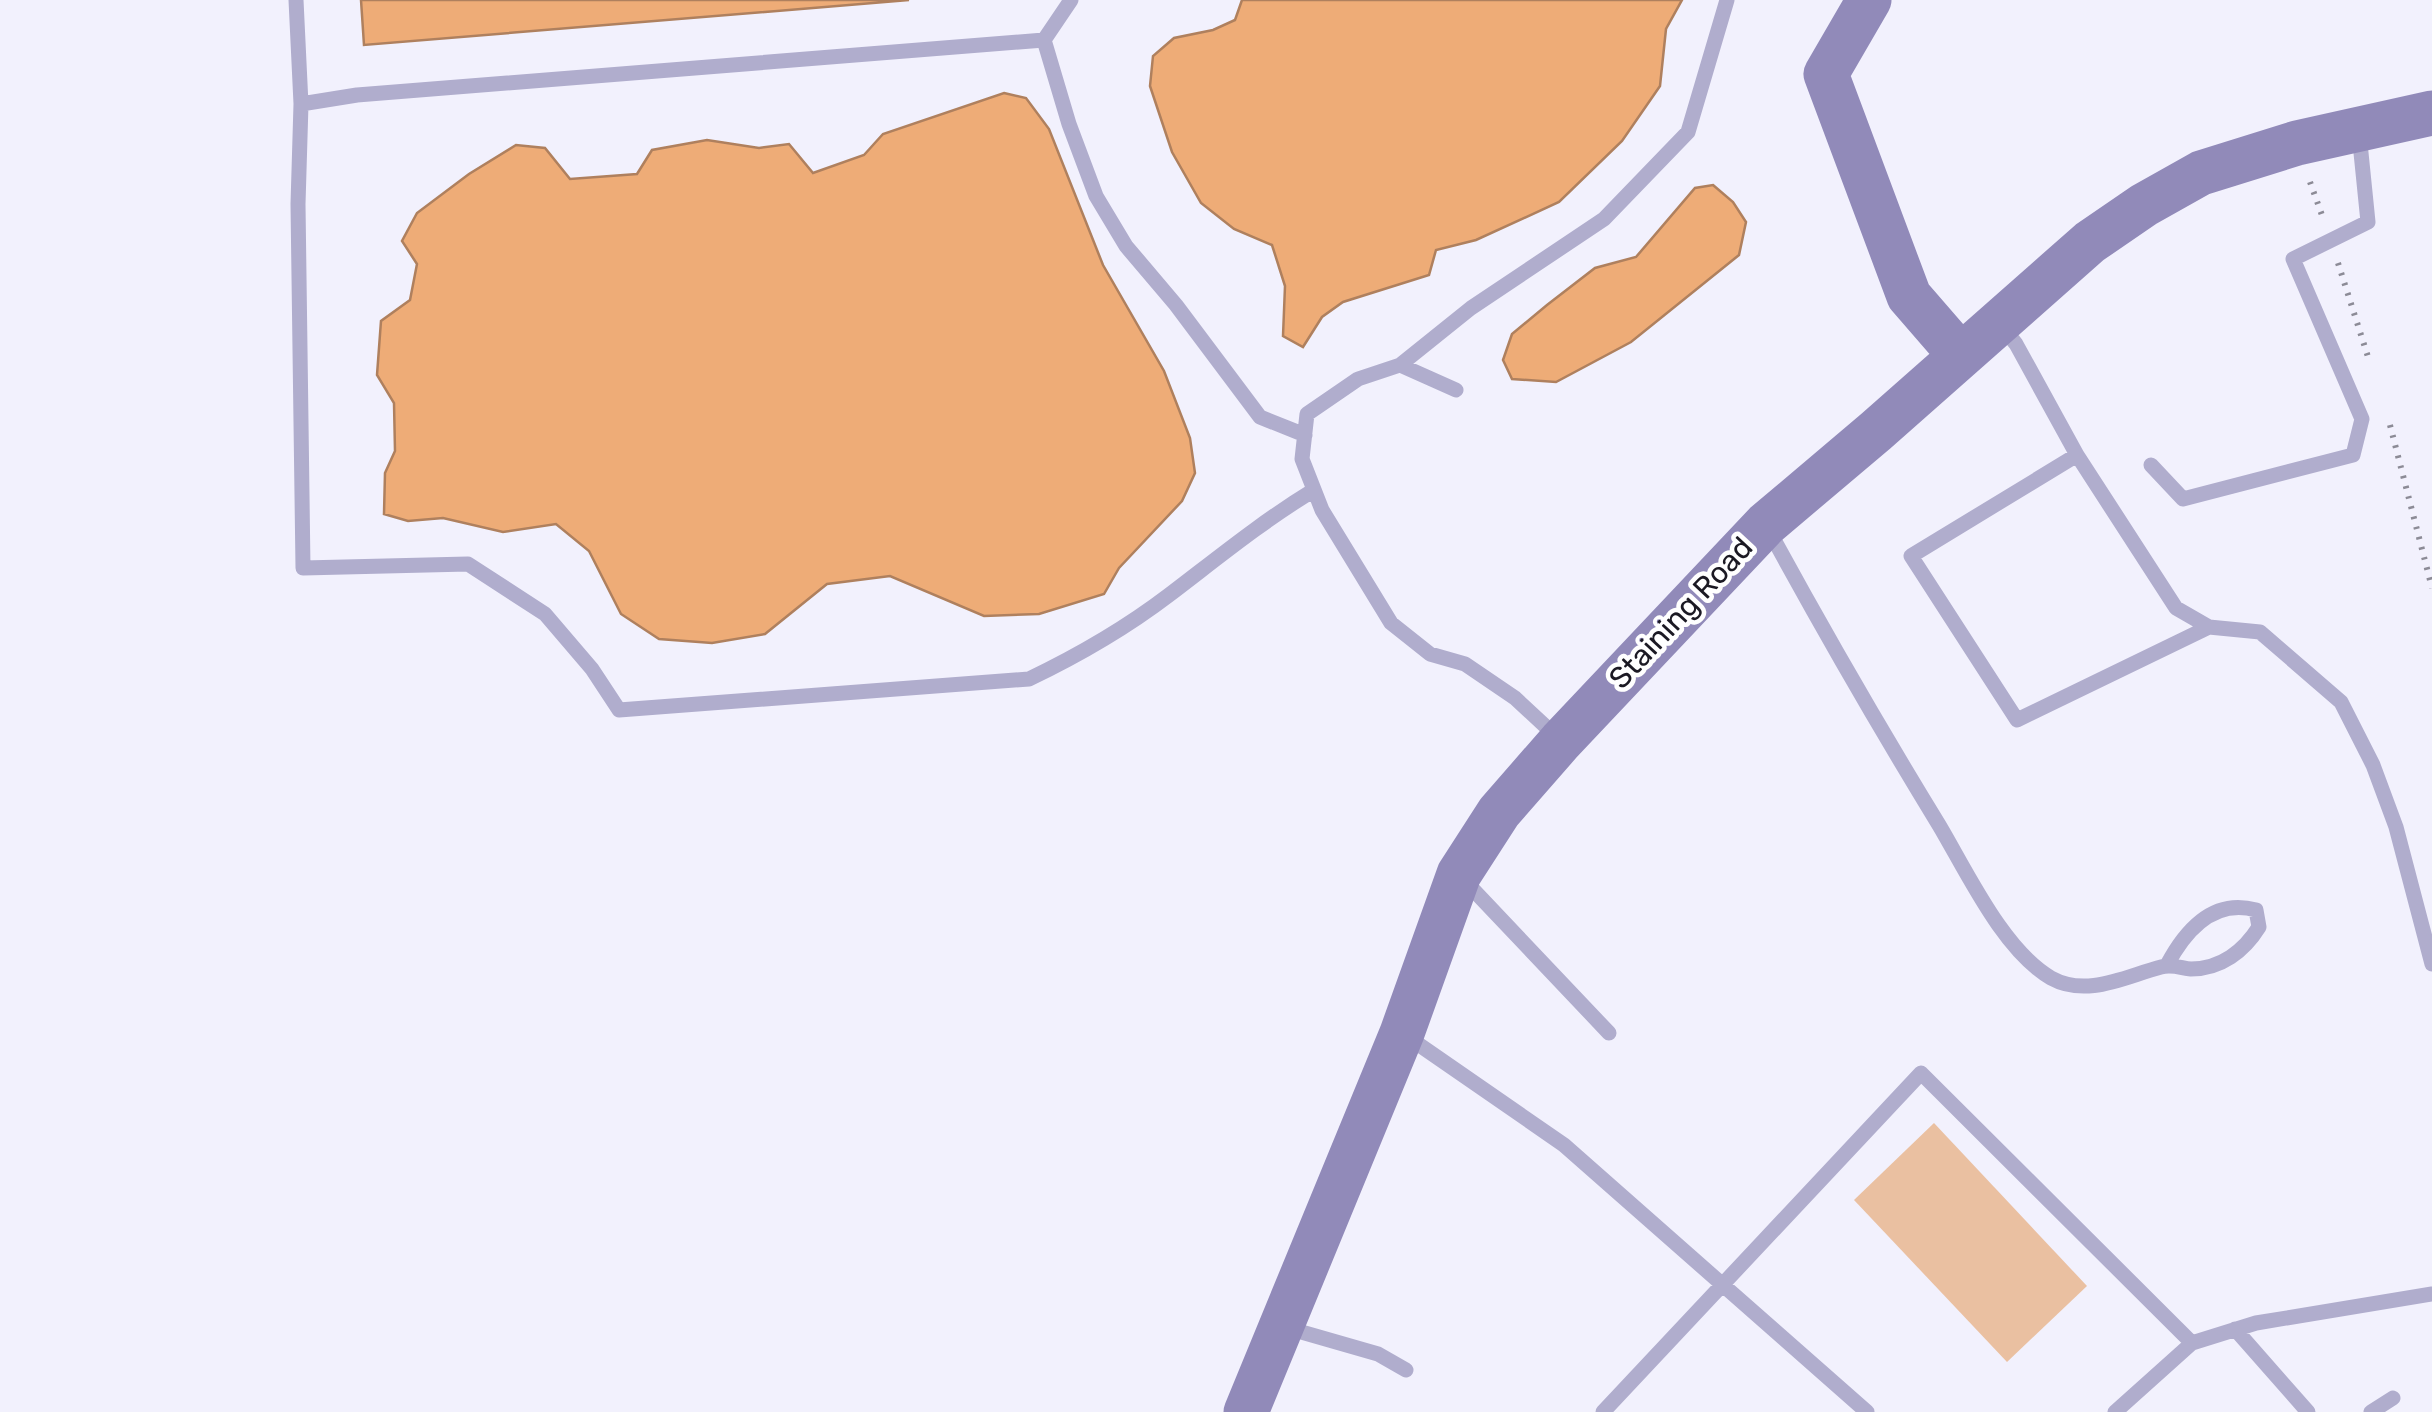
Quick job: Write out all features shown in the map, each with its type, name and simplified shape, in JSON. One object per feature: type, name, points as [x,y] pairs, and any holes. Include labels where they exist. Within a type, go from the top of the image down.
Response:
[{"type":"street","points":[[1869,0],[1826,74],[1909,296],[1960,356]]},
{"type":"street","name":"Staining Road","points":[[1246,1412],[1402,1033],[1459,874],[1499,812],[1561,740],[1766,524],[2090,242],[2201,172],[2280,148],[2432,113]]},
{"type":"lane","points":[[296,0],[303,568],[468,564],[546,614],[592,668],[620,710],[1029,679],[1062,663],[1166,598],[1259,524],[1314,490]]},
{"type":"lane","points":[[1044,40],[1071,0]]},
{"type":"lane","points":[[1561,740],[1515,698],[1465,664],[1430,654],[1391,624],[1322,510],[1302,459],[1306,414],[1358,380],[1400,365],[1472,308],[1604,219],[1688,132],[1727,0]]},
{"type":"lane","points":[[300,104],[357,94],[1044,40]]},
{"type":"lane","points":[[1044,40],[1096,196],[1126,246],[1260,416],[1304,435]]},
{"type":"lane","points":[[2151,466],[2182,499],[2353,455],[2362,419],[2293,259],[2368,222],[2359,129]]},
{"type":"lane","points":[[1999,322],[2016,344],[2077,454],[2176,608],[2209,627],[2260,632],[2341,702],[2373,765],[2396,827],[2432,964]]},
{"type":"lane","points":[[1400,365],[1456,390]]},
{"type":"lane","points":[[2077,454],[1912,556],[2017,720],[2209,627]]},
{"type":"lane","points":[[1766,524],[1840,662],[1992,914],[2027,960],[2054,980],[2096,987],[2167,965],[2191,969],[2215,966],[2248,946],[2259,927],[2256,910],[2242,906],[2214,912],[2182,937],[2167,965]]},
{"type":"lane","points":[[1459,874],[1609,1033]]},
{"type":"lane","points":[[1402,1033],[1564,1145],[1868,1412]]},
{"type":"lane","points":[[1603,1412],[1921,1073],[2192,1343]]},
{"type":"lane","points":[[2115,1412],[2192,1343],[2256,1322],[2432,1294]]},
{"type":"lane","points":[[1280,1326],[1378,1354],[1406,1370]]},
{"type":"lane","points":[[2235,1329],[2308,1412]]},
{"type":"lane","points":[[2371,1412],[2393,1398]]},
{"type":"shaded area","points":[[361,0],[909,0],[364,45]]},
{"type":"shaded area","points":[[1242,0],[1682,0],[1666,29],[1660,86],[1622,141],[1559,202],[1476,240],[1436,250],[1429,275],[1343,302],[1322,317],[1303,347],[1283,336],[1285,286],[1272,245],[1234,229],[1201,203],[1172,152],[1150,86],[1153,56],[1174,38],[1213,30],[1235,20]]},
{"type":"shaded area","points":[[1004,93],[1026,98],[1049,129],[1103,265],[1164,371],[1190,438],[1195,473],[1182,501],[1119,568],[1104,594],[1039,614],[984,616],[890,576],[827,584],[765,634],[712,643],[659,639],[621,614],[589,551],[556,524],[503,532],[443,518],[408,521],[384,514],[385,473],[395,451],[394,403],[377,375],[381,321],[410,300],[417,264],[402,241],[417,213],[469,174],[516,145],[545,148],[570,179],[637,174],[652,150],[707,140],[759,148],[789,144],[813,173],[864,155],[883,134]]},
{"type":"shaded area","points":[[1713,185],[1733,202],[1746,222],[1739,255],[1631,342],[1556,382],[1512,379],[1503,360],[1512,334],[1595,268],[1636,257],[1695,188]]},
{"type":"shaded area","points":[[1934,1123],[2087,1286],[2007,1362],[1854,1200]]}]
